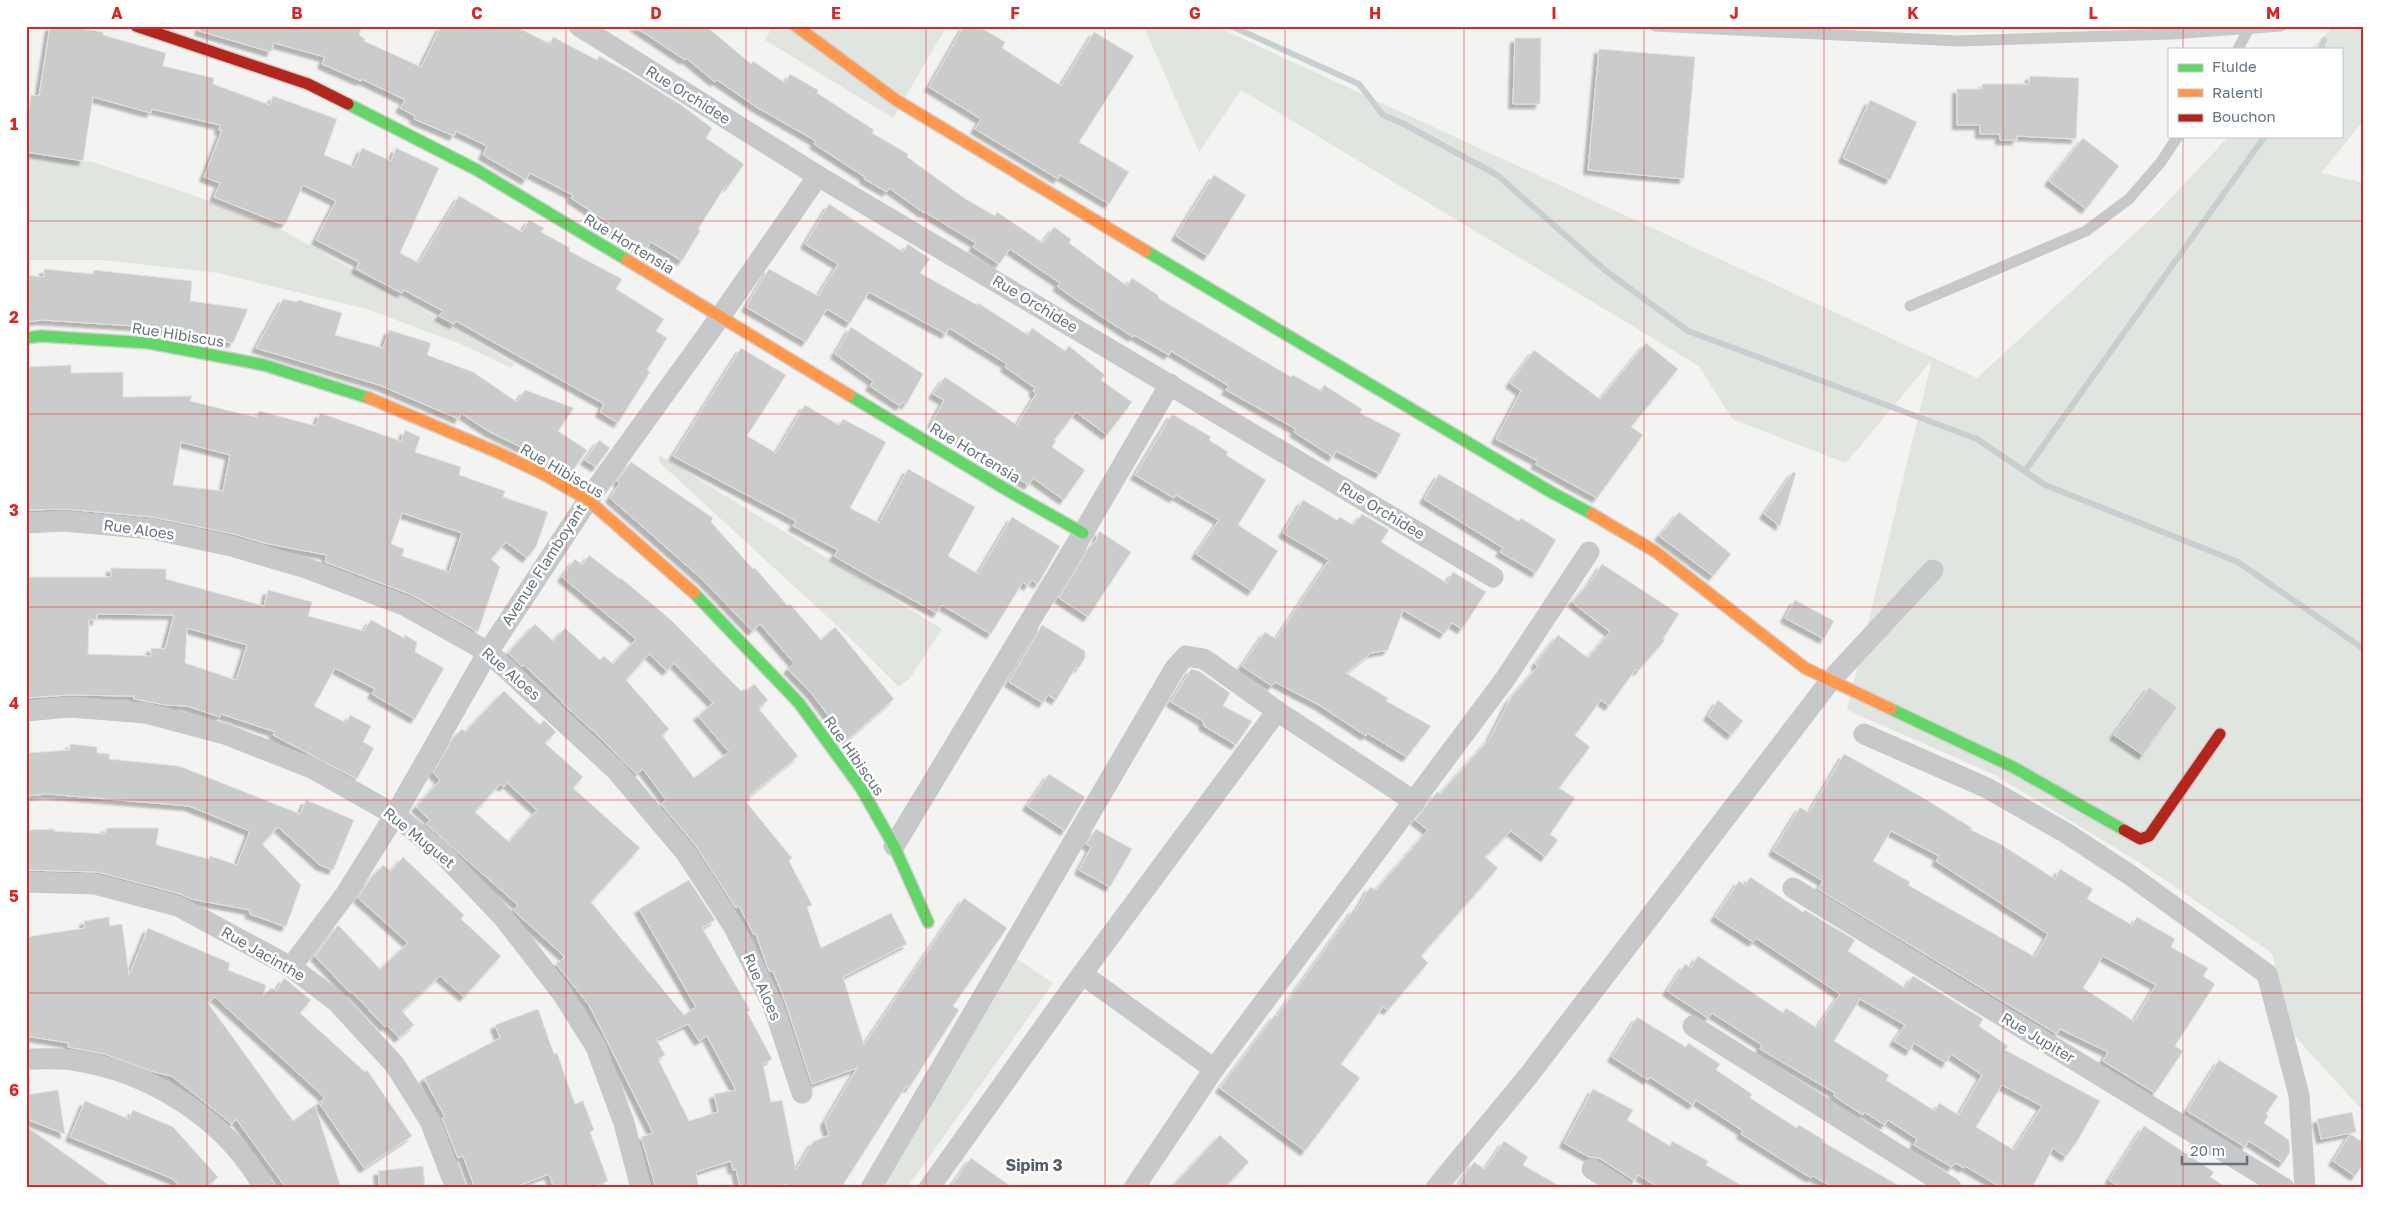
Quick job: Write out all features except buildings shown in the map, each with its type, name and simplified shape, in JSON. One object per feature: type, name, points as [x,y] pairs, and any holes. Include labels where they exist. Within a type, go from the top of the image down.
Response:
[{"type":"street","name":"Rue Hortensia","points":[[136,26],[308,84],[477,170],[1012,493],[1084,533]]},
{"type":"street","name":"Rue Orchidee","points":[[579,26],[818,176],[1493,577]]},
{"type":"street","points":[[796,26],[896,100],[1551,492],[1621,530],[1656,552],[1798,663],[1830,681],[2013,766],[2140,839],[2149,836],[2220,734]]},
{"type":"street","name":"Avenue Flamboyant","points":[[291,967],[345,895],[395,815],[488,652],[588,500],[720,317],[818,176]]},
{"type":"street","name":"Rue Hibiscus","points":[[26,338],[41,336],[149,343],[264,365],[392,408],[543,474],[588,500],[693,592],[799,704],[856,781],[894,846],[928,922]]},
{"type":"street","points":[[894,846],[1084,533],[1170,384]]},
{"type":"street","name":"Rue Aloes","points":[[26,523],[64,521],[152,529],[230,546],[306,568],[406,606],[488,652],[616,770],[686,853],[734,927],[772,1005],[802,1093]]},
{"type":"street","points":[[1134,1188],[1214,1069],[1505,679],[1589,552]]},
{"type":"street","points":[[1436,1188],[1529,1075],[1830,681],[1933,570]]},
{"type":"street","points":[[871,1188],[1175,668],[1186,656],[1204,659],[1277,711],[1415,802]]},
{"type":"street","name":"Rue Muguet","points":[[26,711],[70,707],[146,713],[225,734],[314,769],[395,815],[443,854],[503,917],[562,993],[596,1047],[624,1123],[641,1188]]},
{"type":"street","points":[[929,1188],[1082,974],[1277,711]]},
{"type":"street","points":[[1864,734],[1987,788],[2066,833],[2130,875],[2267,974],[2299,1095],[2305,1188]]},
{"type":"street","name":"Rue Jacinthe","points":[[26,882],[95,884],[178,906],[291,967],[336,1001],[395,1065],[430,1120],[456,1188]]},
{"type":"street","name":"Rue Jupiter","points":[[1793,888],[2284,1188]]},
{"type":"street","points":[[1082,974],[1214,1069]]},
{"type":"street","points":[[1693,1026],[1952,1188]]},
{"type":"street","points":[[26,1059],[72,1060],[128,1074],[178,1099],[221,1131],[264,1188]]},
{"type":"street","points":[[1592,1169],[1622,1188]]},
{"type":"lane","points":[[1655,26],[1958,40],[2248,30],[2281,26]]},
{"type":"lane","points":[[2239,48],[2248,30]]},
{"type":"lane","points":[[1910,306],[2086,232],[2129,199],[2161,162],[2177,138]]},
{"type":"shaded area","points":[[773,26],[947,26],[893,118],[765,40]]},
{"type":"shaded area","points":[[1140,26],[1215,26],[1977,378],[2159,211],[2227,138],[2342,138],[2342,48],[2313,48],[2333,26],[2364,26],[2364,120],[2321,173],[2364,183],[2364,1112],[2291,1032],[2272,953],[2137,861],[1993,774],[1847,710],[1932,360],[1846,463],[1732,419],[1699,366],[1241,90],[1199,152],[1144,27]]},
{"type":"shaded area","points":[[26,153],[92,162],[187,193],[284,231],[514,364],[511,368],[463,345],[367,309],[218,273],[102,260],[26,260]]},
{"type":"shaded area","points":[[659,455],[942,629],[910,678],[899,687],[847,635],[659,462]]},
{"type":"shaded area","points":[[1016,958],[1053,983],[907,1188],[880,1188]]},
{"type":"waterway","points":[[1231,26],[1359,84],[1383,115],[1404,124],[1497,175],[1606,271],[1688,331],[1977,439],[2045,485],[2238,562],[2364,649]]},
{"type":"waterway","points":[[2321,48],[2324,40]]},
{"type":"waterway","points":[[2025,471],[2264,138]]},
{"type":"traffic: fast","points":[[348,104],[477,170],[627,260]]},
{"type":"traffic: fast","points":[[1146,251],[1551,492],[1592,514]]},
{"type":"traffic: fast","points":[[26,338],[41,336],[149,343],[264,365],[369,398]]},
{"type":"traffic: fast","points":[[849,395],[1012,493],[1083,533]]},
{"type":"traffic: fast","points":[[694,593],[799,703],[861,788],[894,846],[928,922]]},
{"type":"traffic: fast","points":[[1891,709],[2013,767],[2124,830]]},
{"type":"traffic: slow","points":[[796,26],[896,100],[1146,251]]},
{"type":"traffic: slow","points":[[627,260],[849,395]]},
{"type":"traffic: slow","points":[[369,398],[499,453],[543,474],[588,500],[694,593]]},
{"type":"traffic: slow","points":[[1592,514],[1656,552],[1805,668],[1891,709]]},
{"type":"traffic: jam","points":[[136,26],[308,84],[348,104]]},
{"type":"traffic: jam","points":[[2124,830],[2140,839],[2149,836],[2220,734]]},
{"type":"district","name":"Sipim 3","points":[[1034,1165]]}]
